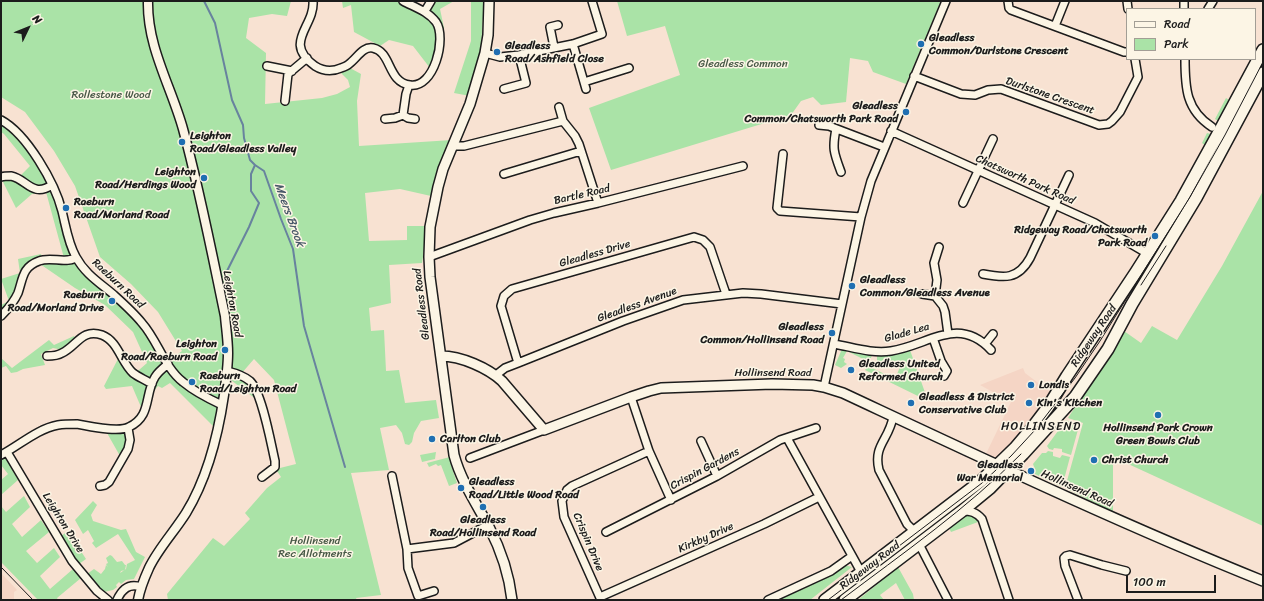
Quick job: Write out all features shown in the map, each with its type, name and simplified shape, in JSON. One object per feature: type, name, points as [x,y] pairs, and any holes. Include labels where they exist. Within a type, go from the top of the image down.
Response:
[{"type":"highway","name":"Ridgeway Road","points":[[825,600],[981,481],[1003,468],[1015,448],[1048,407],[1148,254],[1185,194],[1263,50]]},
{"type":"highway","name":"Ridgeway Road","points":[[845,600],[962,511],[1075,397],[1108,349],[1132,304],[1196,198],[1263,74]]},
{"type":"main road","name":"Gleadless Road","points":[[490,1],[488,35],[485,53],[470,104],[443,168],[438,187],[430,227],[429,257],[430,277],[451,433],[457,465],[470,494],[500,550],[510,581],[512,600]]},
{"type":"main road","points":[[441,356],[457,358],[496,375],[544,430]]},
{"type":"main road","name":"Hollinsend Road","points":[[544,430],[662,388],[772,384],[824,386],[844,393],[1003,468],[1147,533],[1263,581]]},
{"type":"street","name":"Leighton Road","points":[[138,600],[141,587],[149,567],[186,513],[206,473],[211,459],[218,432],[227,371],[228,337],[225,316],[192,161],[183,127],[154,48],[149,24],[148,1]]},
{"type":"street","points":[[313,1],[313,11],[300,40],[302,49],[307,58],[319,68],[331,71],[338,70],[349,64],[366,48],[371,47],[376,48],[385,56],[390,69],[397,79],[409,85],[415,85],[426,79],[434,66],[438,54],[440,29],[436,22],[425,12],[403,1]]},
{"type":"street","points":[[425,12],[431,1]]},
{"type":"street","points":[[485,53],[500,57],[519,56],[573,44],[602,34],[592,1]]},
{"type":"street","points":[[824,386],[861,217],[871,181],[946,1]]},
{"type":"street","points":[[1008,1],[1009,8],[1011,10],[1126,52]]},
{"type":"street","points":[[1055,26],[1065,1]]},
{"type":"street","points":[[554,47],[550,27],[558,25]]},
{"type":"street","points":[[573,44],[585,85],[629,68]]},
{"type":"street","points":[[504,89],[526,83],[519,56]]},
{"type":"street","points":[[285,101],[288,74],[307,58]]},
{"type":"street","name":"Durlstone Crescent","points":[[914,76],[961,94],[975,95],[988,90],[1001,89],[1099,125],[1108,124],[1120,112],[1138,77],[1134,60]]},
{"type":"street","points":[[1185,60],[1185,84],[1190,102],[1202,120],[1213,127]]},
{"type":"street","points":[[267,66],[292,71]]},
{"type":"street","points":[[403,115],[409,85]]},
{"type":"street","points":[[559,107],[563,122],[575,136],[598,203]]},
{"type":"street","points":[[385,119],[403,115]]},
{"type":"street","points":[[403,115],[408,118],[415,119]]},
{"type":"street","name":"Raeburn Road","points":[[1,120],[9,125],[26,144],[52,185],[62,209],[70,243],[76,258],[92,278],[128,307],[143,323],[168,364],[182,382],[203,396],[222,405]]},
{"type":"street","points":[[452,145],[464,146],[563,122]]},
{"type":"street","points":[[819,125],[836,129],[884,147]]},
{"type":"street","points":[[836,129],[833,142],[834,150],[842,172]]},
{"type":"street","name":"Chatsworth Park Road","points":[[891,131],[1095,223],[1148,254]]},
{"type":"street","points":[[963,203],[993,139]]},
{"type":"street","points":[[504,174],[581,151]]},
{"type":"street","points":[[783,154],[777,208],[778,213],[780,211],[861,217]]},
{"type":"street","name":"Bartle Road","points":[[429,257],[530,220],[554,213],[743,166]]},
{"type":"street","points":[[983,274],[1005,277],[1015,274],[1022,269],[1030,258],[1069,175]]},
{"type":"street","points":[[1,177],[10,176],[28,186],[37,189],[44,189],[52,185]]},
{"type":"street","name":"Gleadless Drive","points":[[518,363],[501,306],[504,296],[512,290],[694,237],[703,240],[710,247],[726,294]]},
{"type":"street","points":[[935,296],[937,280],[934,263],[939,247]]},
{"type":"street","points":[[1,316],[15,300],[22,278],[31,265],[45,259],[64,261],[76,258]]},
{"type":"street","name":"Gleadless Avenue","points":[[496,375],[504,368],[671,304],[692,298],[743,293],[842,304]]},
{"type":"street","points":[[922,294],[935,296],[943,306],[948,334]]},
{"type":"street","name":"Glade Lea","points":[[834,344],[875,352],[886,352],[933,338],[957,333],[972,336],[985,344],[991,350]]},
{"type":"street","points":[[47,356],[61,354],[69,349],[81,337],[87,334],[99,334],[111,340],[134,374],[152,384]]},
{"type":"street","points":[[985,344],[993,334]]},
{"type":"street","points":[[933,338],[941,360],[948,371],[944,376]]},
{"type":"street","points":[[4,453],[40,432],[58,425],[76,424],[110,429],[128,428],[144,413],[155,377],[168,364]]},
{"type":"street","points":[[227,371],[237,374],[250,381],[259,397],[276,461],[275,467],[262,477]]},
{"type":"street","points":[[631,398],[648,451],[670,500]]},
{"type":"street","points":[[893,417],[889,432],[878,449],[877,462],[879,470],[903,517],[910,528],[914,530],[918,529]]},
{"type":"street","points":[[100,486],[109,482],[126,453],[130,440],[128,428]]},
{"type":"street","name":"Crispin Gardens","points":[[606,532],[717,476],[774,443],[816,428]]},
{"type":"street","name":"Hollinsend Road","points":[[470,458],[544,430]]},
{"type":"street","points":[[787,438],[861,572]]},
{"type":"street","points":[[701,441],[717,476]]},
{"type":"street","name":"Crispin Drive","points":[[601,598],[564,517],[562,501],[567,490],[572,486],[648,451]]},
{"type":"street","name":"Leighton Drive","points":[[4,453],[72,561],[97,591],[108,600]]},
{"type":"street","points":[[392,476],[407,549],[408,568],[418,596],[434,591]]},
{"type":"street","name":"Kirkby Drive","points":[[601,598],[820,498]]},
{"type":"street","points":[[962,511],[976,513],[982,519],[1009,600]]},
{"type":"street","points":[[407,549],[454,543],[488,526]]},
{"type":"street","points":[[919,544],[948,600]]},
{"type":"street","points":[[1078,600],[1065,566],[1064,558],[1066,556],[1070,555],[1126,571]]},
{"type":"street","points":[[768,600],[831,571],[852,556]]},
{"type":"street","points":[[117,600],[122,591],[126,588],[131,586],[141,587]]},
{"type":"shaded area","points":[[1023,368],[1025,373],[1053,394],[1058,402],[1028,442],[1003,468],[984,458],[1011,402],[980,385]]},
{"type":"shaded area","points":[[1,573],[17,590],[14,592],[14,600],[1,600]]},
{"type":"green space","points":[[1,1],[291,1],[287,16],[272,14],[249,18],[246,38],[266,53],[265,104],[322,98],[337,94],[350,87],[348,80],[340,72],[350,68],[361,74],[357,101],[359,146],[452,140],[431,196],[400,189],[365,193],[369,241],[407,240],[407,226],[428,226],[422,263],[389,265],[391,303],[369,308],[371,331],[384,330],[386,371],[399,370],[405,403],[436,400],[439,418],[421,421],[414,433],[412,442],[409,445],[405,444],[402,433],[396,425],[380,428],[389,470],[351,473],[381,595],[356,598],[357,600],[168,600],[167,594],[213,538],[224,546],[250,519],[245,513],[267,488],[281,477],[277,471],[280,468],[296,464],[274,380],[254,359],[241,374],[253,387],[257,400],[223,374],[214,427],[170,383],[162,388],[158,386],[141,407],[132,386],[106,389],[104,386],[119,357],[132,376],[147,363],[133,332],[105,305],[75,288],[40,264],[22,277],[12,307],[1,314],[1,305],[9,301],[1,279],[20,273],[18,259],[41,254],[44,264],[53,263],[64,258],[46,192],[32,194],[16,208],[2,180],[20,176],[30,166],[1,132],[1,124],[14,133],[29,152],[41,173],[51,192],[60,215],[65,239],[76,264],[122,305],[142,326],[167,362],[182,351],[158,312],[131,284],[100,257],[75,186],[54,151],[25,112],[1,97]],"holes":[[[191,171],[233,325],[223,357],[224,332]]]},
{"type":"green space","points":[[342,1],[409,1],[427,13],[434,1],[454,1],[440,9],[444,28],[430,68],[413,46],[389,40],[380,46],[354,32],[351,5],[343,8]]},
{"type":"green space","points":[[471,1],[484,1],[480,65],[470,96],[454,93],[471,41]]},
{"type":"green space","name":"Gleadless Common","points":[[617,1],[941,1],[906,84],[873,72],[868,61],[850,58],[846,102],[821,105],[813,97],[801,101],[791,115],[611,170],[589,108],[680,75],[665,26],[627,36]]},
{"type":"green space","points":[[1226,98],[1232,102],[1207,147],[1202,143],[1207,133],[1211,134],[1218,121],[1215,119]]},
{"type":"green space","points":[[1263,191],[1263,526],[1113,457],[1113,512],[1065,488],[1083,423],[1068,418],[1124,331],[1141,343],[1152,326],[1177,340],[1222,266]]},
{"type":"green space","points":[[74,336],[76,341],[66,349],[53,348],[41,354],[45,365],[11,373],[6,366],[1,368],[1,358],[12,368],[49,340],[54,345]]},
{"type":"green space","points":[[842,349],[872,355],[871,358],[865,360],[847,351],[843,358],[845,359],[844,362],[847,364],[841,368],[835,365]]},
{"type":"green space","points":[[910,350],[928,401],[865,370],[868,366],[895,379],[900,367],[884,358],[881,363],[877,361],[877,355],[896,354]]},
{"type":"green space","points":[[1066,420],[1079,426],[1071,455],[1062,452],[1062,449],[1054,448],[1053,450],[1049,449],[1047,446]]},
{"type":"green space","points":[[107,433],[125,434],[125,445],[120,456]]},
{"type":"green space","points":[[1048,451],[1053,452],[1053,456],[1060,458],[1062,455],[1070,457],[1062,487],[1035,474],[1033,464],[1042,453],[1046,453]]},
{"type":"green space","points":[[436,452],[435,459],[422,462],[420,455]]},
{"type":"green space","points":[[450,457],[457,483],[449,486],[441,465],[438,466],[436,464],[429,467],[427,463]]},
{"type":"green space","points":[[6,458],[18,480],[1,495],[1,480],[8,474],[1,465],[1,460]]},
{"type":"green space","points":[[24,496],[30,507],[12,524],[22,537],[41,520],[49,532],[26,551],[37,563],[54,548],[60,557],[40,576],[50,589],[73,569],[81,578],[57,598],[58,600],[38,600],[1,562],[1,506],[6,512]]},
{"type":"green space","points":[[93,501],[97,505],[91,515],[93,521],[121,530],[126,529],[136,552],[145,557],[134,579],[126,580],[121,584],[119,582],[116,585],[117,587],[113,590],[104,592],[87,574],[94,569],[101,574],[106,565],[108,567],[106,564],[108,563],[106,558],[110,555],[117,562],[122,561],[126,565],[125,570],[127,564],[135,560],[118,534],[96,548],[92,543],[94,541],[88,530],[83,534],[75,520]]},
{"type":"green space","points":[[967,515],[974,517],[978,522],[951,532],[949,528]]},
{"type":"green space","points":[[68,531],[86,559],[79,564],[61,536]]},
{"type":"green space","points":[[844,565],[852,567],[810,600],[774,600]]},
{"type":"green space","points":[[898,567],[913,594],[914,600],[905,600],[896,583],[880,595],[884,600],[858,600]]},
{"type":"waterway","name":"Meers Brook","points":[[204,1],[215,23],[232,100],[243,125],[244,138],[250,160],[264,171],[293,249],[304,326],[345,467]]},
{"type":"waterway","points":[[226,273],[259,203],[251,191],[251,174],[255,165]]},
{"type":"tram line","points":[[828,600],[982,483],[1011,456],[1035,430],[1075,378],[1100,341],[1190,197],[1225,135],[1263,62]]},
{"type":"tram line","points":[[1141,285],[1166,246]]},
{"type":"tram line","points":[[841,600],[957,512],[1021,454]]},
{"type":"tram line","points":[[1,567],[33,600]]},
{"type":"place","name":"Gleadless Common/Durlstone Crescent","points":[[921,44]]},
{"type":"place","name":"Gleadless Road/Ashfield Close","points":[[497,52]]},
{"type":"place","name":"Gleadless Common/Chatsworth Park Road","points":[[906,112]]},
{"type":"place","name":"Leighton Road/Gleadless Valley","points":[[182,142]]},
{"type":"place","name":"Leighton Road/Herdings Wood","points":[[204,178]]},
{"type":"place","name":"Raeburn Road/Morland Road","points":[[66,208]]},
{"type":"place","name":"Ridgeway Road/Chatsworth Park Road","points":[[1155,236]]},
{"type":"place","name":"Gleadless Common/Gleadless Avenue","points":[[852,286]]},
{"type":"place","name":"Raeburn Road/Morland Drive","points":[[112,301]]},
{"type":"place","name":"Gleadless Common/Hollinsend Road","points":[[832,333]]},
{"type":"place","name":"Leighton Road/Raeburn Road","points":[[225,350]]},
{"type":"place","name":"Gleadless United Reformed Church","points":[[851,370]]},
{"type":"place","name":"Raeburn Road/Leighton Road","points":[[192,382]]},
{"type":"place","name":"Londis","points":[[1031,385]]},
{"type":"place","name":"Gleadless & District Conservative Club","points":[[911,403]]},
{"type":"place","name":"Kin's Kitchen","points":[[1029,403]]},
{"type":"place","name":"Hollinsend Park Crown Green Bowls Club","points":[[1158,415]]},
{"type":"place","name":"Carlton Club","points":[[432,439]]},
{"type":"place","name":"Christ Church","points":[[1094,460]]},
{"type":"place","name":"Gleadless War Memorial","points":[[1031,471]]},
{"type":"place","name":"Gleadless Road/Little Wood Road","points":[[461,488]]},
{"type":"place","name":"Gleadless Road/Hollinsend Road","points":[[483,507]]},
{"type":"district","name":"HOLLINSEND","points":[[1041,427]]},
{"type":"park label","name":"Rollestone Wood","points":[[111,95]]},
{"type":"park label","name":"Hollinsend Rec Allotments","points":[[315,547]]}]
